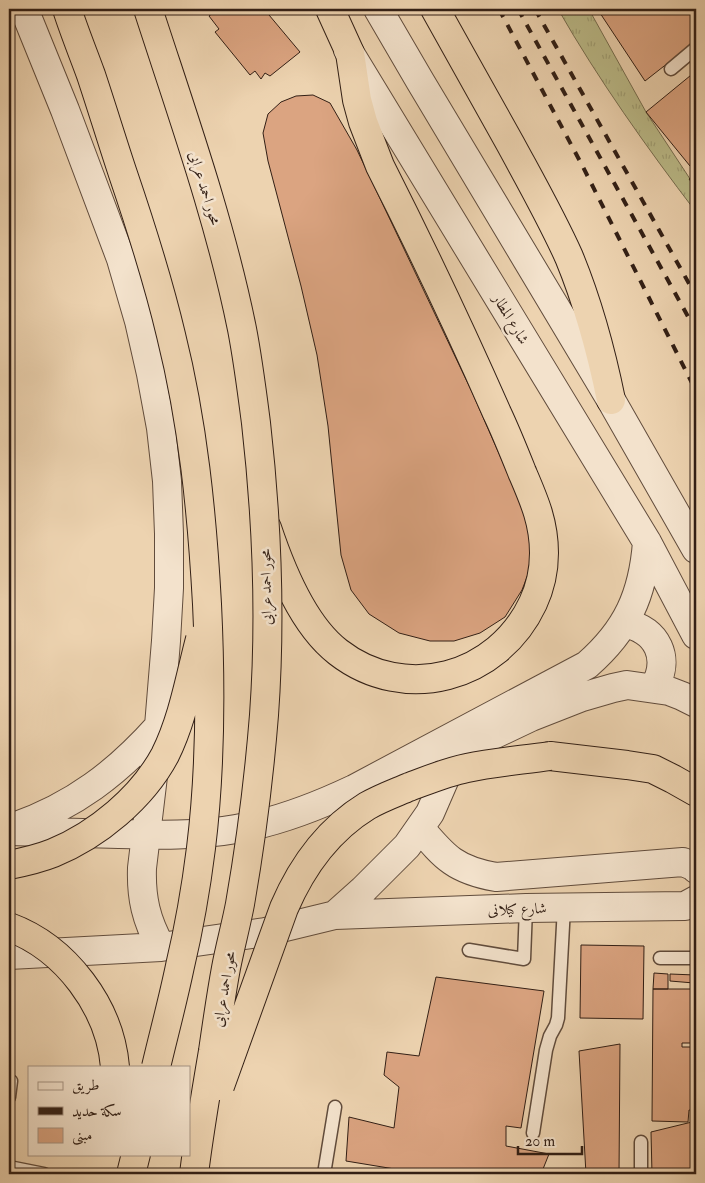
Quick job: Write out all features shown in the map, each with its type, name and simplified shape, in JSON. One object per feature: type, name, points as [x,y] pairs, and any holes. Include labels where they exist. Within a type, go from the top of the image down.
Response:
[{"type":"highway","points":[[67,9],[92,78],[144,237],[172,336],[192,442],[204,554],[210,670],[207,788],[201,848],[192,906],[181,965],[156,1066]]},
{"type":"highway","name":"محور احمد عرابى","points":[[148,9],[203,180],[240,319],[260,456],[265,520],[267,648],[258,778],[240,906],[226,969],[194,1174]]},
{"type":"highway","points":[[265,520],[272,542],[301,607],[324,640],[356,664],[374,672],[393,677],[433,678],[452,674],[488,657],[504,645],[517,630],[528,613],[542,576],[544,556],[540,516],[505,430],[471,355],[370,144],[357,100],[350,54],[330,9]]},
{"type":"highway","points":[[435,9],[554,224],[569,258],[594,328],[610,400]]},
{"type":"highway","points":[[9,865],[53,853],[97,829],[135,796],[151,776],[164,755],[181,712],[207,611]]},
{"type":"highway","points":[[198,1146],[293,887],[304,868],[332,833],[367,806],[427,780],[466,768],[550,756],[653,769],[696,792]]},
{"type":"highway","points":[[9,927],[32,938],[50,950],[67,965],[81,982],[103,1019],[110,1040],[115,1066]]},
{"type":"highway","points":[[115,1156],[115,1174]]},
{"type":"highway","points":[[131,1174],[136,1156]]},
{"type":"street","points":[[24,9],[65,110],[121,259],[152,374],[160,428],[166,472],[170,534],[169,588],[159,726],[141,884],[147,917],[161,947]]},
{"type":"street","name":"شارع المطار","points":[[318,9],[350,54],[646,542],[696,635]]},
{"type":"street","points":[[378,9],[610,400],[696,549]]},
{"type":"street","points":[[9,830],[186,835],[236,830],[267,823],[326,802],[354,789],[587,665],[614,638],[633,606],[645,564],[646,542]]},
{"type":"street","points":[[624,623],[635,625],[644,630],[658,646],[662,668],[660,678],[654,688]]},
{"type":"street","points":[[336,915],[407,846],[430,813],[453,760],[474,744],[531,717],[582,697],[627,685],[675,693],[696,703]]},
{"type":"street","points":[[9,830],[52,811],[99,782],[120,765],[159,726]]},
{"type":"street","points":[[420,828],[440,852],[452,861],[465,869],[496,877],[683,862],[696,869]]},
{"type":"street","name":"شارع كيلانى","points":[[9,955],[161,947],[265,932],[336,915],[564,907],[685,906],[696,900]]},
{"type":"lane","points":[[671,69],[696,48]]},
{"type":"lane","points":[[533,1133],[546,1050],[558,1018],[564,907]]},
{"type":"lane","points":[[469,950],[524,959],[526,908]]},
{"type":"lane","points":[[660,958],[696,958]]},
{"type":"lane","points":[[9,1097],[11,1081]]},
{"type":"lane","points":[[324,1174],[335,1107]]},
{"type":"lane","points":[[641,1142],[641,1174]]},
{"type":"lane","points":[[9,1168],[44,1174]]},
{"type":"green space","points":[[558,9],[598,9],[591,13],[646,112],[696,188],[696,212],[624,113]]},
{"type":"building","points":[[218,9],[264,9],[300,52],[270,76],[265,73],[261,79],[255,71],[250,75],[215,32],[219,29],[209,16]]},
{"type":"building","points":[[606,9],[696,9],[696,41],[645,81],[600,13]]},
{"type":"building","points":[[696,71],[696,161],[690,166],[646,112]]},
{"type":"building","points":[[313,95],[330,103],[357,150],[472,392],[526,515],[533,536],[532,564],[522,590],[505,617],[480,633],[454,641],[430,641],[399,633],[369,614],[351,590],[341,555],[328,426],[317,355],[268,161],[263,133],[268,114],[281,102],[296,96]]},
{"type":"building","points":[[696,174],[696,188],[689,179]]},
{"type":"building","points":[[581,945],[644,946],[643,1019],[580,1018]]},
{"type":"building","points":[[654,973],[668,974],[668,989],[653,989]]},
{"type":"building","points":[[670,974],[695,975],[694,983],[670,981]]},
{"type":"building","points":[[436,977],[544,991],[521,1128],[506,1126],[506,1146],[549,1154],[541,1174],[425,1174],[346,1161],[349,1117],[394,1128],[399,1087],[384,1075],[387,1052],[419,1056]]},
{"type":"building","points":[[653,989],[696,989],[696,1043],[682,1043],[682,1047],[695,1047],[696,1052],[696,1110],[689,1110],[688,1122],[652,1121]]},
{"type":"building","points":[[620,1044],[619,1174],[586,1174],[579,1051]]},
{"type":"building","points":[[696,1121],[696,1174],[652,1174],[651,1132]]},
{"type":"railway","points":[[499,9],[582,165],[696,391]]},
{"type":"railway","points":[[518,9],[696,331]]},
{"type":"railway","points":[[535,9],[696,296]]}]
